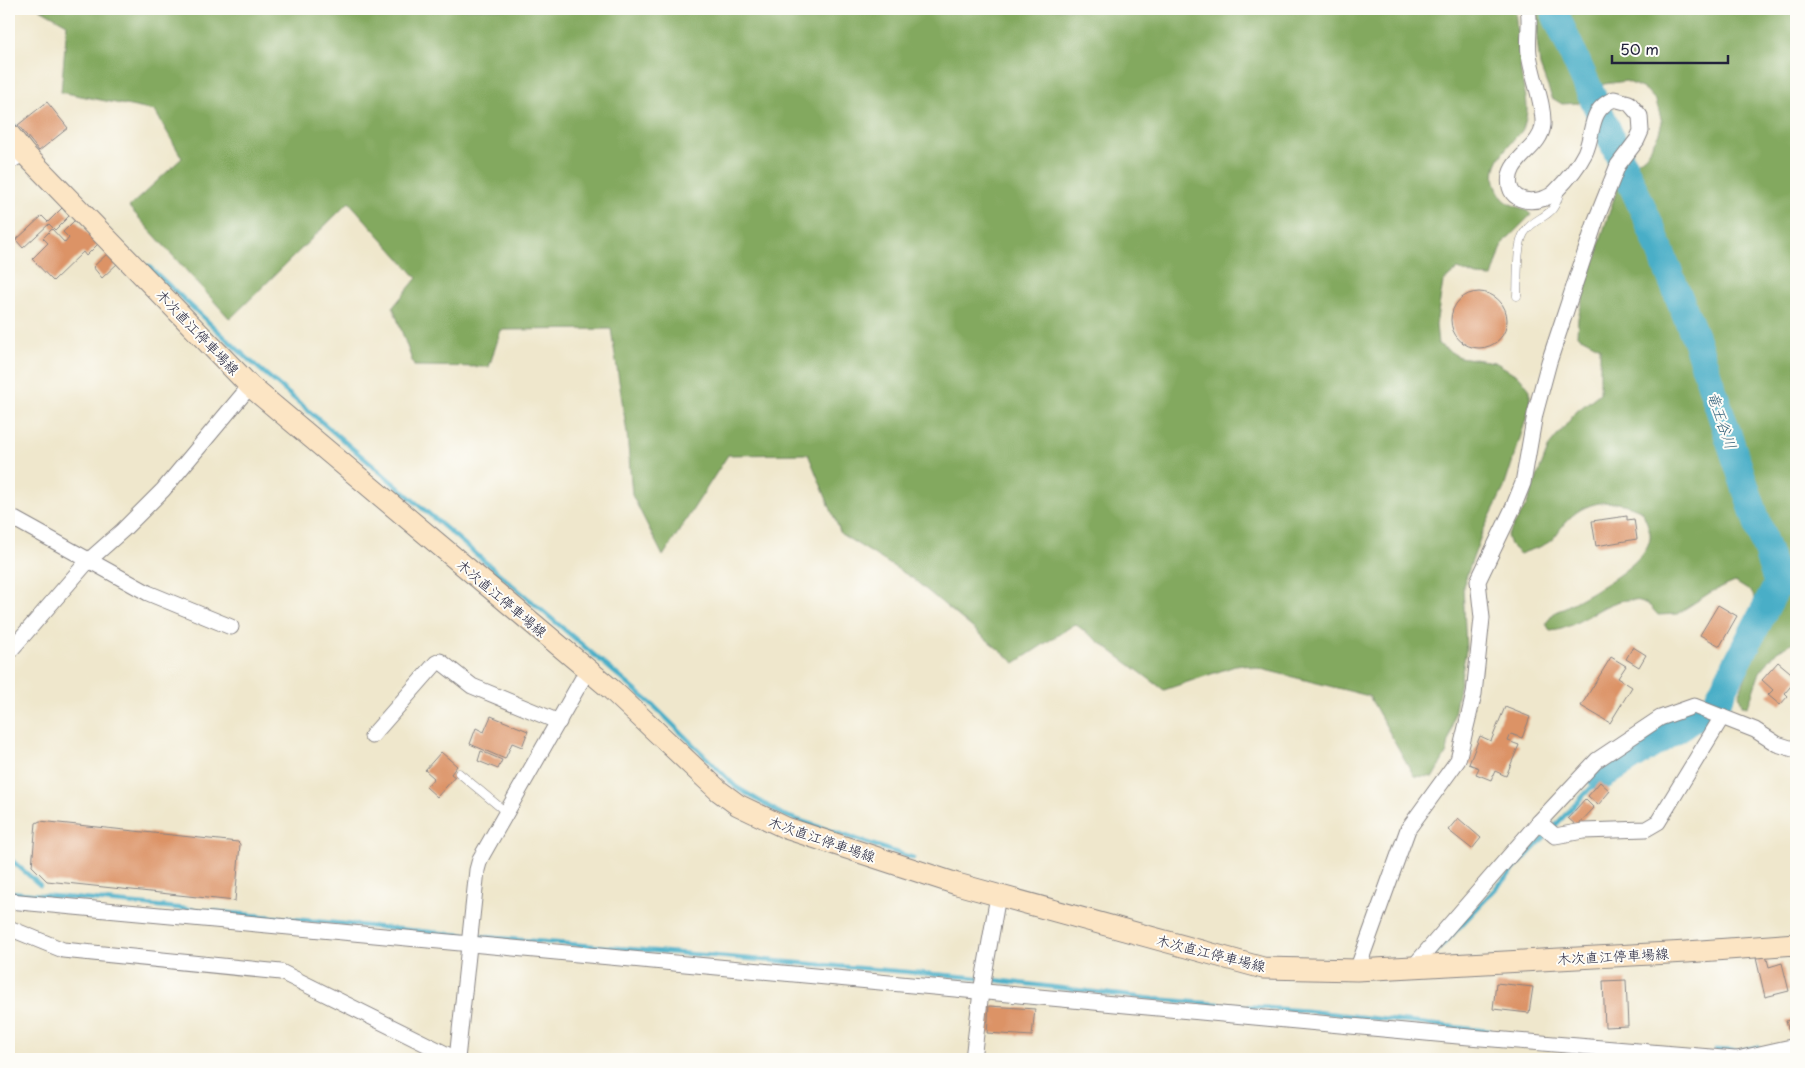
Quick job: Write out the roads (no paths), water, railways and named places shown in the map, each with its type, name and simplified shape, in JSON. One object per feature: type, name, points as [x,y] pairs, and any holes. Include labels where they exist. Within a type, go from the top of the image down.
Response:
[{"type":"main road","name":"木次直江停車場線","points":[[9,134],[16,157],[250,386],[588,669],[719,791],[750,812],[786,828],[998,896],[1263,968],[1357,970],[1687,952],[1796,944]]},
{"type":"street","points":[[1357,970],[1408,829],[1458,760],[1475,684],[1482,618],[1478,581],[1514,508],[1523,483],[1536,414],[1549,362],[1596,220],[1618,165],[1637,140],[1641,131],[1640,116],[1629,103],[1614,98],[1601,106],[1592,122],[1589,142],[1584,154],[1552,195],[1542,200],[1532,201],[1522,199],[1514,194],[1510,187],[1512,170],[1516,161],[1542,133],[1543,123],[1542,110],[1529,53],[1528,9]]},
{"type":"street","points":[[9,652],[88,561],[123,530],[163,490],[250,386]]},
{"type":"street","points":[[9,516],[148,593],[231,627]]},
{"type":"street","points":[[372,736],[436,663],[440,661],[472,686],[559,722]]},
{"type":"street","points":[[9,928],[63,950],[281,972],[456,1059],[477,870],[480,859],[588,669]]},
{"type":"street","points":[[1413,967],[1539,822],[1597,760],[1660,718],[1694,706],[1755,730],[1777,744],[1796,750]]},
{"type":"street","points":[[1539,822],[1555,836],[1583,831],[1646,829],[1658,822],[1722,717]]},
{"type":"street","points":[[973,1059],[981,992],[998,896]]},
{"type":"street","points":[[9,901],[1450,1035],[1736,1059],[1796,1046]]},
{"type":"lane","points":[[1517,296],[1520,247],[1524,234],[1533,224],[1552,212],[1558,200],[1560,187]]},
{"type":"lane","points":[[459,773],[507,813]]},
{"type":"waterway","name":"竜王谷川","points":[[1555,9],[1556,16],[1647,218],[1695,337],[1778,584],[1715,705],[1601,777]]},
{"type":"waterway","points":[[9,120],[15,127]]},
{"type":"waterway","points":[[148,266],[248,359],[655,707],[736,787],[783,815],[913,858]]},
{"type":"waterway","points":[[1434,954],[1601,777]]},
{"type":"waterway","points":[[9,858],[40,885]]},
{"type":"waterway","points":[[9,892],[462,935],[969,977],[1154,999],[1308,1011],[1490,1031]]},
{"type":"waterway","points":[[1716,1050],[1736,1051],[1758,1047]]}]
